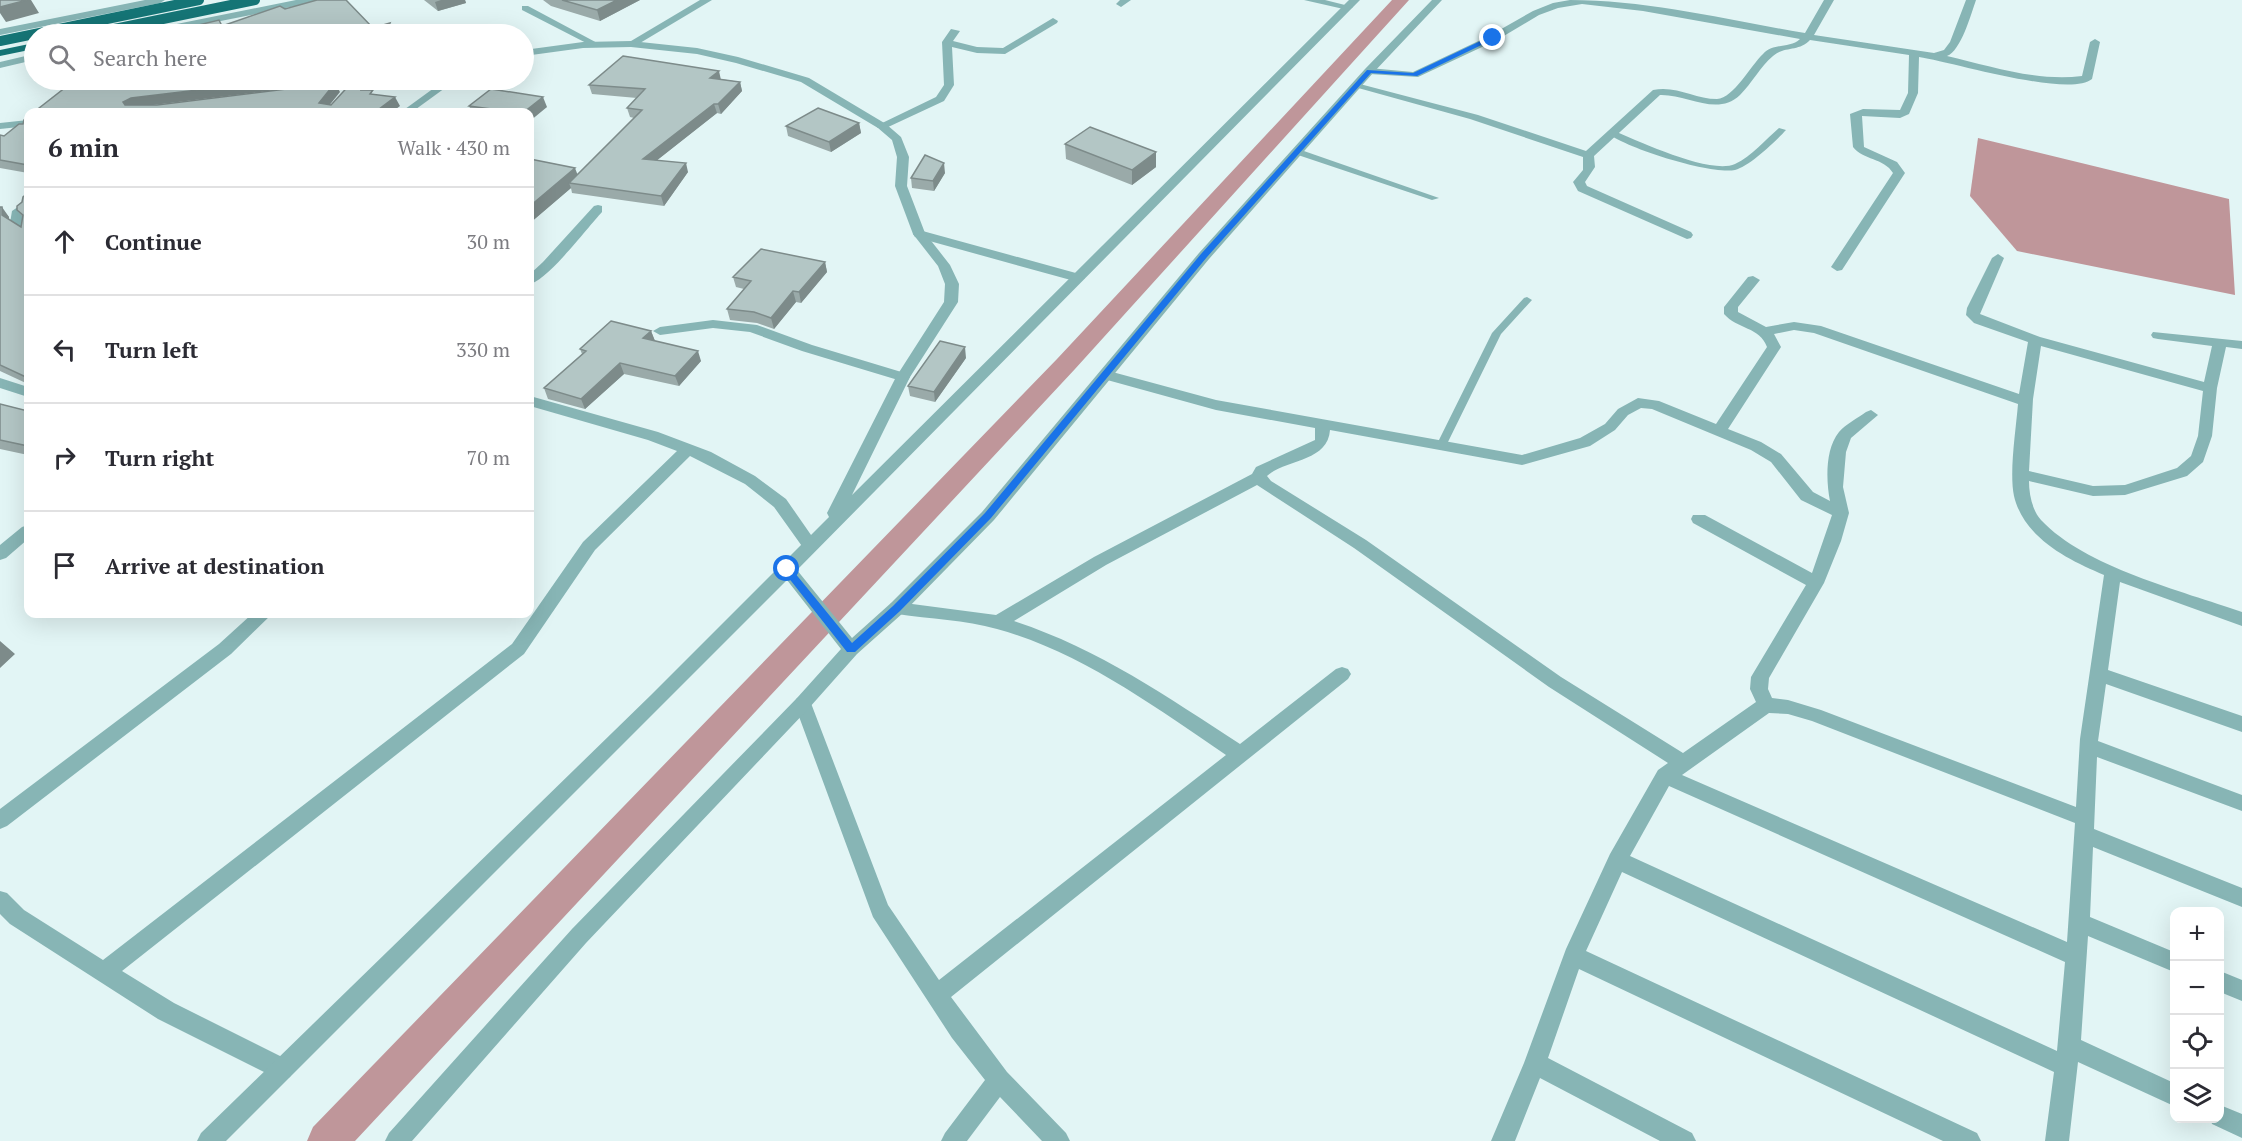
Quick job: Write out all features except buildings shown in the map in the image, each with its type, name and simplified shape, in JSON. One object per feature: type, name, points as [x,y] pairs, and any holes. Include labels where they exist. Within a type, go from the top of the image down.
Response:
[{"type":"highway","points":[[83,24],[199,0]]},
{"type":"highway","points":[[139,24],[255,0]]},
{"type":"highway","points":[[0,41],[24,36]]},
{"type":"highway","points":[[0,53],[24,48]]},
{"type":"street","points":[[40,24],[160,0]]},
{"type":"street","points":[[189,0],[197,23]]},
{"type":"street","points":[[192,24],[311,0]]},
{"type":"street","points":[[631,44],[706,0]]},
{"type":"street","points":[[1309,0],[1351,4]]},
{"type":"street","points":[[397,1141],[579,936],[803,703],[847,644],[897,608],[988,516],[1204,256],[1369,71],[1437,0]]},
{"type":"street","points":[[1588,155],[1657,92],[1669,90],[1710,100],[1726,100],[1772,51],[1800,46],[1808,37],[1829,0]]},
{"type":"street","points":[[1934,56],[1948,52],[1955,42],[1971,0]]},
{"type":"street","points":[[1369,71],[1414,75],[1493,38],[1536,13],[1556,5],[1582,1],[1624,2],[1808,37],[1934,56],[2024,75],[2076,82],[2088,79],[2095,42]]},
{"type":"street","points":[[209,1141],[787,569],[1351,4]]},
{"type":"street","points":[[947,42],[977,50],[1005,51],[1053,21]]},
{"type":"street","points":[[0,32],[24,27]]},
{"type":"street","points":[[882,126],[940,99],[947,92],[949,85],[947,42],[955,31]]},
{"type":"street","points":[[534,51],[631,44],[697,51],[775,69],[805,80],[882,126],[897,139],[903,157],[901,186],[919,234],[944,266],[952,284],[951,302],[903,376],[828,527]]},
{"type":"street","points":[[1837,267],[1899,173],[1898,168],[1892,163],[1860,149],[1857,145],[1856,114],[1863,112],[1900,115],[1905,112],[1913,93],[1914,54]]},
{"type":"street","points":[[0,65],[24,59]]},
{"type":"street","points":[[1356,86],[1474,117],[1588,155]]},
{"type":"street","points":[[300,92],[315,90]]},
{"type":"street","points":[[343,99],[350,90]]},
{"type":"street","points":[[412,108],[437,90]]},
{"type":"street","points":[[5,126],[24,124]]},
{"type":"street","points":[[5,126],[24,128]]},
{"type":"street","points":[[1588,155],[1590,167],[1579,182],[1582,188],[1687,235]]},
{"type":"street","points":[[24,207],[16,214],[16,223],[24,228]]},
{"type":"street","points":[[534,277],[548,266],[598,209]]},
{"type":"street","points":[[919,234],[1078,278]]},
{"type":"street","points":[[1998,258],[1974,308],[1973,315],[1988,325],[2210,388]]},
{"type":"street","points":[[1719,431],[1774,347],[1773,339],[1766,331],[1739,321],[1731,314],[1731,307],[1753,280]]},
{"type":"street","points":[[660,331],[713,324],[752,328],[807,348],[903,376]]},
{"type":"street","points":[[1766,331],[1794,326],[1816,329],[2024,401]]},
{"type":"street","points":[[2158,335],[2242,345]]},
{"type":"street","points":[[2035,340],[2024,401],[2022,474],[2022,499],[2034,523],[2066,550],[2113,572],[2242,619]]},
{"type":"street","points":[[2022,474],[2093,491],[2125,490],[2182,472],[2198,458],[2202,447],[2210,388],[2220,343]]},
{"type":"street","points":[[1105,375],[1216,405],[1522,460],[1585,442],[1610,427],[1623,412],[1638,403],[1654,404],[1756,446],[1776,458],[1792,474],[1798,487],[1807,495],[1841,513]]},
{"type":"street","points":[[0,383],[24,391]]},
{"type":"street","points":[[534,402],[653,436],[688,449],[750,480],[780,503],[810,545]]},
{"type":"street","points":[[1767,705],[1759,689],[1760,677],[1816,583],[1841,513],[1835,487],[1838,452],[1845,435],[1870,415]]},
{"type":"street","points":[[1259,477],[1260,471],[1269,466],[1318,446],[1322,441],[1323,425]]},
{"type":"street","points":[[103,973],[518,648],[532,633],[563,579],[589,546],[688,449]]},
{"type":"street","points":[[998,622],[1100,561],[1259,477]]},
{"type":"street","points":[[1259,477],[1266,485],[1360,544],[1555,682],[1682,762]]},
{"type":"street","points":[[1699,519],[1816,583]]},
{"type":"street","points":[[0,554],[24,534]]},
{"type":"street","points":[[787,569],[847,644]]},
{"type":"street","points":[[2057,1141],[2079,922],[2089,746],[2113,572]]},
{"type":"street","points":[[897,608],[998,622],[1042,637],[1133,684],[1239,754]]},
{"type":"street","points":[[0,819],[225,649],[259,618]]},
{"type":"street","points":[[938,995],[1342,674]]},
{"type":"street","points":[[2099,675],[2242,724]]},
{"type":"street","points":[[803,703],[880,909],[960,1030],[999,1080],[1058,1141]]},
{"type":"street","points":[[1503,1141],[1535,1063],[1573,956],[1617,860],[1665,776],[1767,705],[1788,707],[1815,715],[2083,826],[2242,898]]},
{"type":"street","points":[[2089,746],[2242,803]]},
{"type":"street","points":[[1665,776],[2075,957]]},
{"type":"street","points":[[1617,860],[2067,1056],[2170,1093]]},
{"type":"street","points":[[0,900],[17,917],[166,1011],[282,1069]]},
{"type":"street","points":[[2079,922],[2173,961]]},
{"type":"street","points":[[1573,956],[1969,1141]]},
{"type":"street","points":[[2224,983],[2242,991]]},
{"type":"street","points":[[1535,1063],[1684,1141]]},
{"type":"street","points":[[953,1141],[999,1080]]},
{"type":"street","points":[[2224,1118],[2242,1126]]},
{"type":"lane","points":[[525,8],[597,45]]},
{"type":"lane","points":[[1611,133],[1686,161],[1724,169],[1736,166],[1782,130]]},
{"type":"lane","points":[[1298,152],[1435,198]]},
{"type":"lane","points":[[1441,446],[1497,333],[1527,300]]},
{"type":"shaded area","points":[[1978,138],[2229,199],[2235,295],[2017,251],[1970,196]]},
{"type":"waterway","points":[[327,1141],[1066,364],[1401,0]]},
{"type":"route","points":[[787,569],[851,649],[897,608],[988,516],[1204,256],[1369,71],[1414,75],[1493,38]]}]
